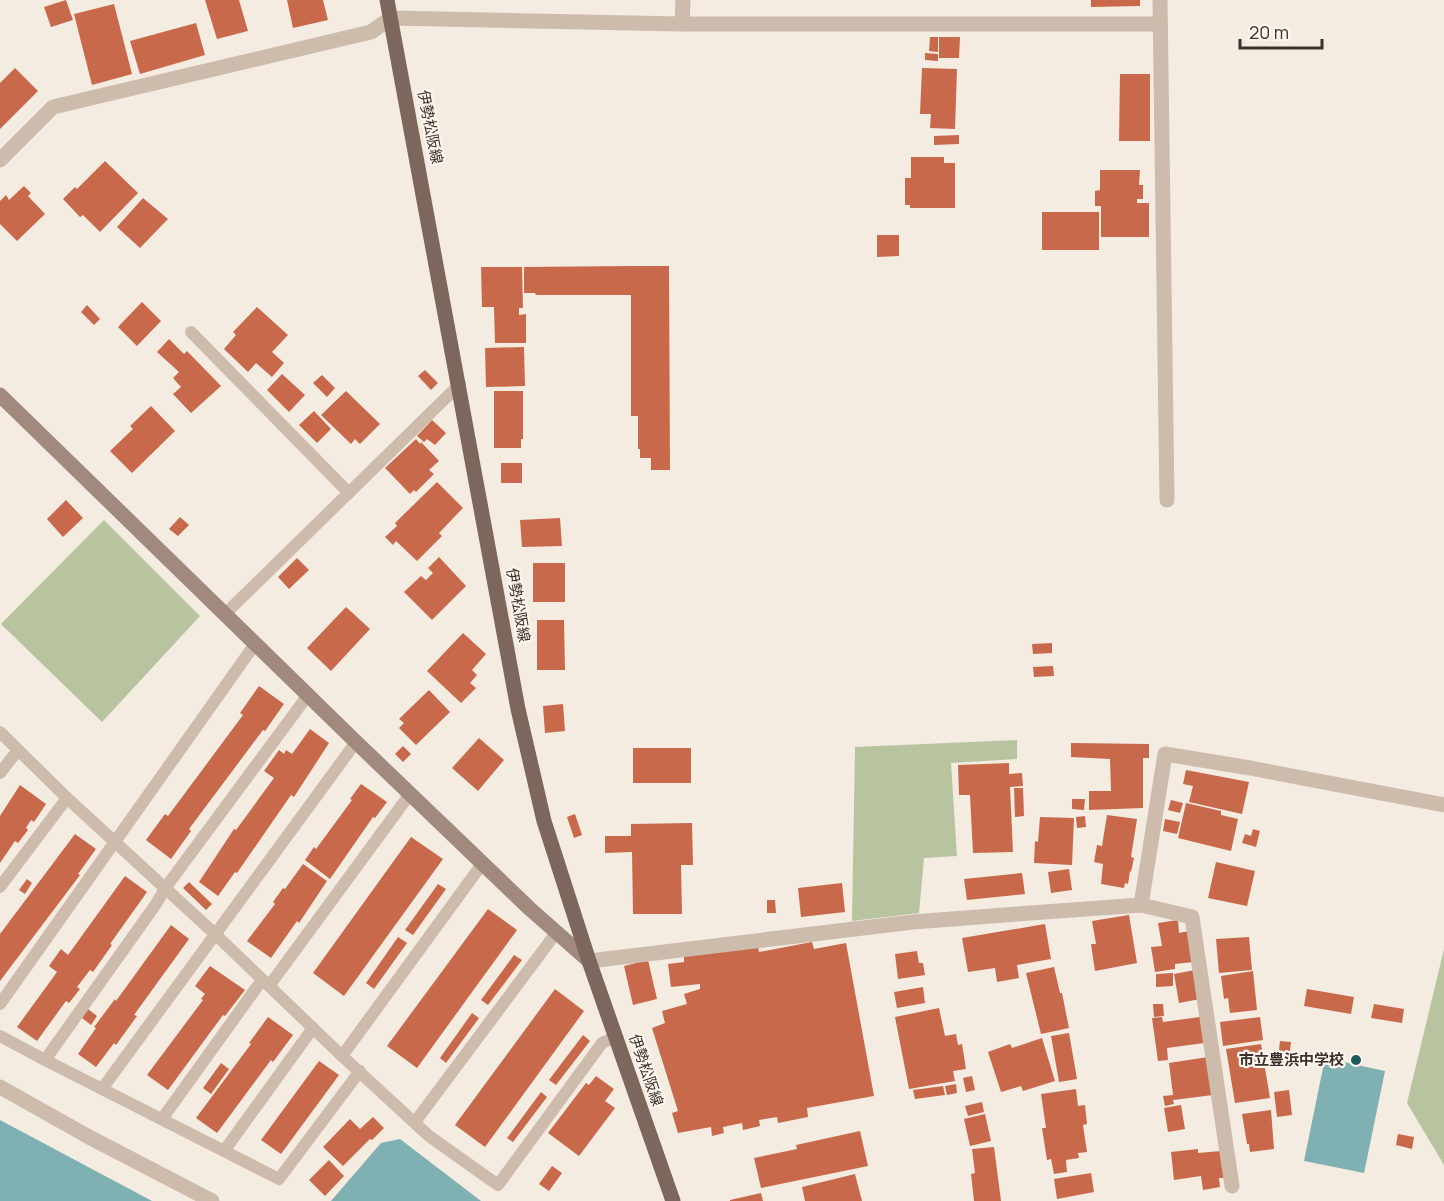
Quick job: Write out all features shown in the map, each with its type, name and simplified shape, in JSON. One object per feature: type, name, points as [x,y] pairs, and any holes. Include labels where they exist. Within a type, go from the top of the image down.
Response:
[{"type":"main road","name":"伊勢松阪線","points":[[387,0],[460,384],[518,708],[544,821],[615,1036],[673,1201]]},
{"type":"street","points":[[682,24],[683,0]]},
{"type":"street","points":[[1160,0],[1167,500]]},
{"type":"street","points":[[0,160],[53,107],[371,32],[391,18],[682,24],[1160,24]]},
{"type":"street","points":[[0,395],[410,794],[556,933],[590,961],[913,921],[1141,905],[1192,917],[1232,1186]]},
{"type":"street","points":[[1141,905],[1165,754],[1444,805]]},
{"type":"street","points":[[0,1087],[89,1137],[212,1201]]},
{"type":"lane","points":[[191,332],[349,493]]},
{"type":"lane","points":[[225,614],[460,384]]},
{"type":"lane","points":[[0,1004],[255,644]]},
{"type":"lane","points":[[45,1060],[166,887],[308,695]]},
{"type":"lane","points":[[0,732],[429,1136],[498,1185],[602,1043],[615,1036]]},
{"type":"lane","points":[[102,1089],[356,742]]},
{"type":"lane","points":[[0,774],[18,750]]},
{"type":"lane","points":[[162,1119],[410,794]]},
{"type":"lane","points":[[0,887],[68,798]]},
{"type":"lane","points":[[342,1056],[483,864]]},
{"type":"lane","points":[[415,1122],[556,933]]},
{"type":"lane","points":[[224,1150],[313,1028]]},
{"type":"lane","points":[[0,1036],[279,1179],[360,1071]]},
{"type":"green space","points":[[104,520],[200,616],[102,722],[1,624]]},
{"type":"green space","points":[[1017,740],[1017,759],[951,763],[957,856],[924,858],[919,913],[852,921],[855,747]]},
{"type":"green space","points":[[1444,949],[1444,1165],[1407,1103]]},
{"type":"water","points":[[1325,1058],[1385,1071],[1364,1173],[1304,1161]]},
{"type":"water","points":[[0,1120],[152,1201],[0,1201]]},
{"type":"water","points":[[400,1139],[481,1201],[331,1201],[381,1143]]},
{"type":"building","points":[[66,0],[73,20],[51,27],[44,7]]},
{"type":"building","points":[[205,0],[239,0],[248,31],[217,39]]},
{"type":"building","points":[[287,0],[323,0],[328,20],[293,28]]},
{"type":"building","points":[[1091,0],[1140,0],[1140,6],[1091,7]]},
{"type":"building","points":[[114,4],[132,74],[92,85],[74,14]]},
{"type":"building","points":[[196,23],[205,55],[140,74],[130,41]]},
{"type":"building","points":[[930,37],[938,37],[938,52],[929,51]]},
{"type":"building","points":[[939,37],[960,37],[959,58],[939,58]]},
{"type":"building","points":[[925,53],[938,54],[938,61],[925,60]]},
{"type":"building","points":[[15,68],[38,91],[0,129],[0,83]]},
{"type":"building","points":[[922,68],[957,69],[955,129],[930,128],[931,114],[920,114]]},
{"type":"building","points":[[1120,74],[1150,74],[1150,141],[1119,141]]},
{"type":"building","points":[[959,135],[959,144],[934,145],[934,136]]},
{"type":"building","points":[[911,157],[944,157],[944,163],[955,163],[955,208],[910,208],[910,205],[905,205],[905,178],[911,178]]},
{"type":"building","points":[[105,161],[138,193],[100,232],[83,215],[80,217],[63,199],[75,187],[77,189]]},
{"type":"building","points":[[1100,170],[1140,170],[1139,185],[1143,185],[1143,199],[1137,199],[1137,203],[1149,203],[1149,237],[1101,237],[1101,206],[1095,206],[1095,191],[1100,190]]},
{"type":"building","points":[[24,186],[31,193],[28,196],[45,214],[17,241],[0,224],[0,201],[6,195],[9,200]]},
{"type":"building","points":[[143,198],[168,219],[140,248],[117,227]]},
{"type":"building","points":[[1042,212],[1099,212],[1099,250],[1042,250]]},
{"type":"building","points":[[877,235],[899,235],[899,256],[877,257]]},
{"type":"building","points":[[669,266],[670,470],[651,470],[651,458],[640,458],[638,416],[631,416],[631,295],[524,293],[524,267]]},
{"type":"building","points":[[481,267],[522,267],[523,308],[519,308],[519,315],[526,314],[526,343],[495,343],[494,307],[482,307]]},
{"type":"building","points":[[142,302],[161,321],[137,346],[118,327]]},
{"type":"building","points":[[87,305],[100,319],[94,325],[81,312]]},
{"type":"building","points":[[257,307],[288,335],[272,352],[284,363],[272,377],[256,363],[248,372],[224,349],[236,335],[233,332]]},
{"type":"building","points":[[169,339],[184,354],[187,351],[221,386],[191,413],[173,394],[181,387],[173,378],[179,372],[157,352]]},
{"type":"building","points":[[524,347],[525,386],[486,387],[485,348]]},
{"type":"building","points":[[425,370],[438,383],[431,390],[418,376]]},
{"type":"building","points":[[282,374],[305,395],[289,412],[267,390]]},
{"type":"building","points":[[322,375],[335,388],[327,397],[313,383]]},
{"type":"building","points":[[346,391],[380,424],[360,444],[355,439],[351,444],[321,415]]},
{"type":"building","points":[[494,391],[523,391],[521,448],[494,448]]},
{"type":"building","points":[[151,406],[175,431],[132,473],[110,451],[133,429],[130,426]]},
{"type":"building","points":[[314,411],[331,429],[317,443],[299,425]]},
{"type":"building","points":[[432,420],[446,433],[435,445],[427,439],[424,442],[417,436]]},
{"type":"building","points":[[416,439],[439,461],[429,470],[434,474],[416,492],[414,490],[410,494],[385,468]]},
{"type":"building","points":[[501,463],[522,463],[522,483],[501,483]]},
{"type":"building","points":[[437,482],[463,508],[439,533],[442,536],[417,561],[396,541],[393,545],[385,537],[397,526],[395,523]]},
{"type":"building","points":[[66,500],[83,518],[63,537],[47,519]]},
{"type":"building","points":[[180,517],[189,525],[178,536],[169,529]]},
{"type":"building","points":[[560,518],[562,546],[522,547],[520,520]]},
{"type":"building","points":[[439,557],[466,586],[432,620],[404,592],[421,576],[426,580],[433,573],[428,568]]},
{"type":"building","points":[[297,558],[309,570],[289,589],[278,577]]},
{"type":"building","points":[[533,563],[565,563],[565,602],[533,602]]},
{"type":"building","points":[[346,607],[370,629],[331,671],[307,648]]},
{"type":"building","points":[[537,620],[564,620],[565,670],[537,670]]},
{"type":"building","points":[[463,633],[486,654],[472,670],[477,675],[470,683],[476,688],[461,703],[427,671]]},
{"type":"building","points":[[1052,643],[1052,653],[1033,654],[1032,644]]},
{"type":"building","points":[[1053,666],[1054,676],[1034,677],[1033,667]]},
{"type":"building","points":[[259,686],[284,704],[189,829],[191,831],[171,859],[146,840],[165,814],[168,816],[243,715],[240,713]]},
{"type":"building","points":[[429,690],[450,712],[416,745],[399,728],[404,723],[399,719]]},
{"type":"building","points":[[563,704],[565,731],[545,733],[543,706]]},
{"type":"building","points":[[310,729],[329,743],[294,797],[291,795],[237,873],[235,872],[218,896],[199,882],[234,829],[236,830],[274,778],[264,771],[279,750],[284,754],[286,750],[292,754]]},
{"type":"building","points":[[479,738],[504,760],[478,791],[452,768]]},
{"type":"building","points":[[1071,743],[1149,744],[1149,758],[1143,758],[1143,808],[1089,810],[1089,791],[1111,791],[1110,759],[1071,757]]},
{"type":"building","points":[[403,746],[411,754],[403,762],[395,754]]},
{"type":"building","points":[[633,748],[691,748],[691,783],[633,783]]},
{"type":"building","points":[[1009,763],[1009,774],[1022,773],[1023,786],[1010,787],[1013,852],[973,853],[970,795],[959,795],[958,765]]},
{"type":"building","points":[[1186,770],[1249,782],[1242,814],[1189,802],[1193,786],[1183,784]]},
{"type":"building","points":[[361,784],[387,802],[375,818],[373,817],[330,879],[305,860],[314,847],[316,849]]},
{"type":"building","points":[[20,785],[46,804],[34,822],[31,820],[26,828],[28,830],[18,843],[15,841],[0,863],[0,816]]},
{"type":"building","points":[[1014,788],[1023,788],[1024,816],[1015,817]]},
{"type":"building","points":[[1072,799],[1085,799],[1084,810],[1072,809]]},
{"type":"building","points":[[1171,800],[1183,803],[1180,813],[1168,810]]},
{"type":"building","points":[[1186,803],[1221,811],[1221,815],[1238,819],[1231,851],[1178,838]]},
{"type":"building","points":[[575,814],[582,835],[574,838],[567,817]]},
{"type":"building","points":[[1107,815],[1137,819],[1131,857],[1134,858],[1128,884],[1125,883],[1124,888],[1101,884],[1103,864],[1094,862],[1097,845],[1102,846]]},
{"type":"building","points":[[1085,816],[1086,827],[1077,828],[1076,817]]},
{"type":"building","points":[[1040,817],[1074,818],[1072,865],[1034,863],[1035,841],[1038,842]]},
{"type":"building","points":[[1165,819],[1180,822],[1177,834],[1163,831]]},
{"type":"building","points":[[692,823],[693,865],[681,865],[682,914],[633,914],[632,852],[605,853],[605,836],[631,836],[631,824]]},
{"type":"building","points":[[1253,829],[1260,831],[1256,847],[1242,843],[1245,834],[1251,836]]},
{"type":"building","points":[[75,834],[96,849],[78,874],[80,875],[0,981],[0,934]]},
{"type":"building","points":[[411,837],[443,859],[344,996],[313,973]]},
{"type":"building","points":[[1216,862],[1255,871],[1247,906],[1208,898]]},
{"type":"building","points":[[303,864],[327,881],[299,923],[297,921],[271,958],[247,941],[275,904],[273,902],[283,888],[285,889]]},
{"type":"building","points":[[1069,869],[1072,890],[1051,893],[1048,872]]},
{"type":"building","points":[[1022,873],[1025,894],[967,900],[964,879]]},
{"type":"building","points":[[125,876],[147,892],[93,972],[90,970],[77,987],[80,989],[69,1003],[66,1001],[37,1041],[17,1027],[57,972],[49,966],[61,949],[68,955]]},
{"type":"building","points":[[27,879],[32,883],[25,894],[19,890]]},
{"type":"building","points":[[189,882],[212,904],[206,910],[183,888]]},
{"type":"building","points":[[842,883],[845,912],[801,917],[798,888]]},
{"type":"building","points":[[438,884],[446,889],[413,935],[405,930]]},
{"type":"building","points":[[767,900],[775,900],[776,913],[767,913]]},
{"type":"building","points":[[488,909],[517,930],[417,1068],[387,1046]]},
{"type":"building","points":[[1129,915],[1137,963],[1095,971],[1091,944],[1096,944],[1092,921]]},
{"type":"building","points":[[1178,920],[1179,933],[1189,931],[1193,962],[1175,964],[1175,969],[1155,972],[1151,947],[1162,946],[1158,923]]},
{"type":"building","points":[[1045,924],[1051,959],[1017,965],[1019,978],[997,982],[995,968],[968,972],[962,938]]},
{"type":"building","points":[[171,925],[189,939],[134,1015],[137,1016],[116,1045],[114,1043],[96,1067],[78,1054],[96,1028],[94,1027],[115,999],[116,1001]]},
{"type":"building","points":[[398,937],[407,943],[374,989],[366,983]]},
{"type":"building","points":[[1249,937],[1252,970],[1219,973],[1216,939]]},
{"type":"building","points":[[812,942],[814,949],[846,943],[874,1096],[807,1108],[808,1117],[778,1123],[777,1117],[759,1120],[760,1126],[743,1130],[742,1123],[723,1127],[724,1133],[712,1136],[711,1127],[678,1133],[672,1113],[678,1111],[652,1028],[665,1023],[662,1011],[687,1004],[684,994],[700,989],[700,984],[671,987],[668,964],[684,962],[684,954],[758,947],[759,952]]},
{"type":"building","points":[[917,951],[919,963],[923,963],[925,975],[898,979],[895,954]]},
{"type":"building","points":[[514,955],[522,960],[488,1005],[481,1000]]},
{"type":"building","points":[[648,960],[657,999],[633,1005],[624,966]]},
{"type":"building","points":[[210,966],[245,990],[225,1016],[223,1015],[168,1090],[147,1075],[203,1000],[201,999],[205,994],[195,986]]},
{"type":"building","points":[[1054,967],[1069,1028],[1041,1034],[1026,973]]},
{"type":"building","points":[[1195,970],[1200,999],[1179,1003],[1174,974]]},
{"type":"building","points":[[1253,971],[1257,1010],[1230,1013],[1228,998],[1224,999],[1221,976]]},
{"type":"building","points":[[1173,973],[1173,986],[1156,987],[1156,974]]},
{"type":"building","points":[[923,987],[925,1003],[897,1008],[894,992]]},
{"type":"building","points":[[555,989],[584,1011],[485,1147],[455,1125]]},
{"type":"building","points":[[1307,989],[1354,997],[1351,1014],[1304,1006]]},
{"type":"building","points":[[1153,1004],[1163,1004],[1164,1016],[1154,1017]]},
{"type":"building","points":[[1374,1004],[1404,1009],[1402,1023],[1371,1018]]},
{"type":"building","points":[[939,1008],[945,1036],[956,1034],[958,1045],[962,1044],[966,1069],[953,1071],[955,1081],[909,1089],[895,1017]]},
{"type":"building","points":[[88,1009],[97,1016],[91,1025],[82,1018]]},
{"type":"building","points":[[472,1013],[479,1018],[446,1063],[440,1058]]},
{"type":"building","points":[[268,1017],[293,1035],[273,1062],[271,1060],[217,1133],[196,1118],[251,1044],[249,1043]]},
{"type":"building","points":[[1162,1017],[1163,1022],[1200,1017],[1204,1043],[1167,1048],[1168,1060],[1158,1061],[1152,1018]]},
{"type":"building","points":[[1260,1017],[1263,1040],[1223,1046],[1220,1022]]},
{"type":"building","points":[[1069,1033],[1077,1079],[1059,1082],[1051,1036]]},
{"type":"building","points":[[583,1035],[590,1041],[556,1085],[549,1080]]},
{"type":"building","points":[[1042,1038],[1055,1081],[1023,1091],[1021,1086],[1001,1092],[988,1052],[1010,1044],[1012,1048]]},
{"type":"building","points":[[1280,1041],[1291,1042],[1288,1068],[1277,1067]]},
{"type":"building","points":[[1261,1044],[1270,1098],[1235,1103],[1226,1049]]},
{"type":"building","points":[[1208,1057],[1213,1095],[1173,1100],[1174,1104],[1165,1106],[1163,1096],[1173,1095],[1169,1063]]},
{"type":"building","points":[[319,1061],[339,1075],[281,1154],[261,1140]]},
{"type":"building","points":[[221,1063],[229,1069],[211,1094],[203,1088]]},
{"type":"building","points":[[596,1076],[614,1089],[605,1101],[615,1108],[579,1156],[548,1133],[586,1083],[589,1085]]},
{"type":"building","points":[[972,1076],[975,1090],[966,1092],[963,1078]]},
{"type":"building","points":[[956,1084],[957,1093],[947,1095],[945,1086]]},
{"type":"building","points":[[943,1086],[945,1095],[915,1099],[913,1090]]},
{"type":"building","points":[[1076,1089],[1078,1106],[1085,1105],[1087,1124],[1083,1125],[1087,1152],[1078,1153],[1079,1158],[1066,1160],[1067,1172],[1054,1174],[1051,1159],[1047,1160],[1042,1128],[1046,1128],[1041,1094]]},
{"type":"building","points":[[1289,1090],[1292,1115],[1277,1117],[1274,1092]]},
{"type":"building","points":[[541,1092],[547,1097],[513,1142],[507,1138]]},
{"type":"building","points":[[982,1102],[984,1112],[968,1116],[965,1106]]},
{"type":"building","points":[[1181,1105],[1185,1129],[1168,1132],[1164,1108]]},
{"type":"building","points":[[1271,1110],[1274,1149],[1250,1152],[1242,1114]]},
{"type":"building","points":[[985,1114],[991,1141],[970,1146],[964,1119]]},
{"type":"building","points":[[373,1117],[384,1128],[343,1166],[323,1147],[350,1119],[360,1129]]},
{"type":"building","points":[[860,1131],[868,1166],[761,1188],[754,1158],[797,1149],[796,1145]]},
{"type":"building","points":[[1398,1134],[1414,1137],[1412,1149],[1396,1145]]},
{"type":"building","points":[[994,1147],[1001,1201],[974,1201],[971,1174],[975,1173],[972,1149]]},
{"type":"building","points":[[1198,1149],[1198,1153],[1221,1151],[1224,1178],[1219,1178],[1220,1187],[1203,1190],[1201,1176],[1174,1180],[1171,1152]]},
{"type":"building","points":[[329,1160],[344,1176],[325,1196],[309,1180]]},
{"type":"building","points":[[552,1166],[562,1173],[549,1191],[539,1184]]},
{"type":"building","points":[[1091,1173],[1094,1192],[1057,1199],[1054,1179]]},
{"type":"building","points":[[855,1174],[862,1201],[805,1201],[802,1187]]},
{"type":"building","points":[[761,1193],[763,1201],[730,1201],[730,1200]]},
{"type":"place","name":"市立豊浜中学校","points":[[1356,1060]]}]
